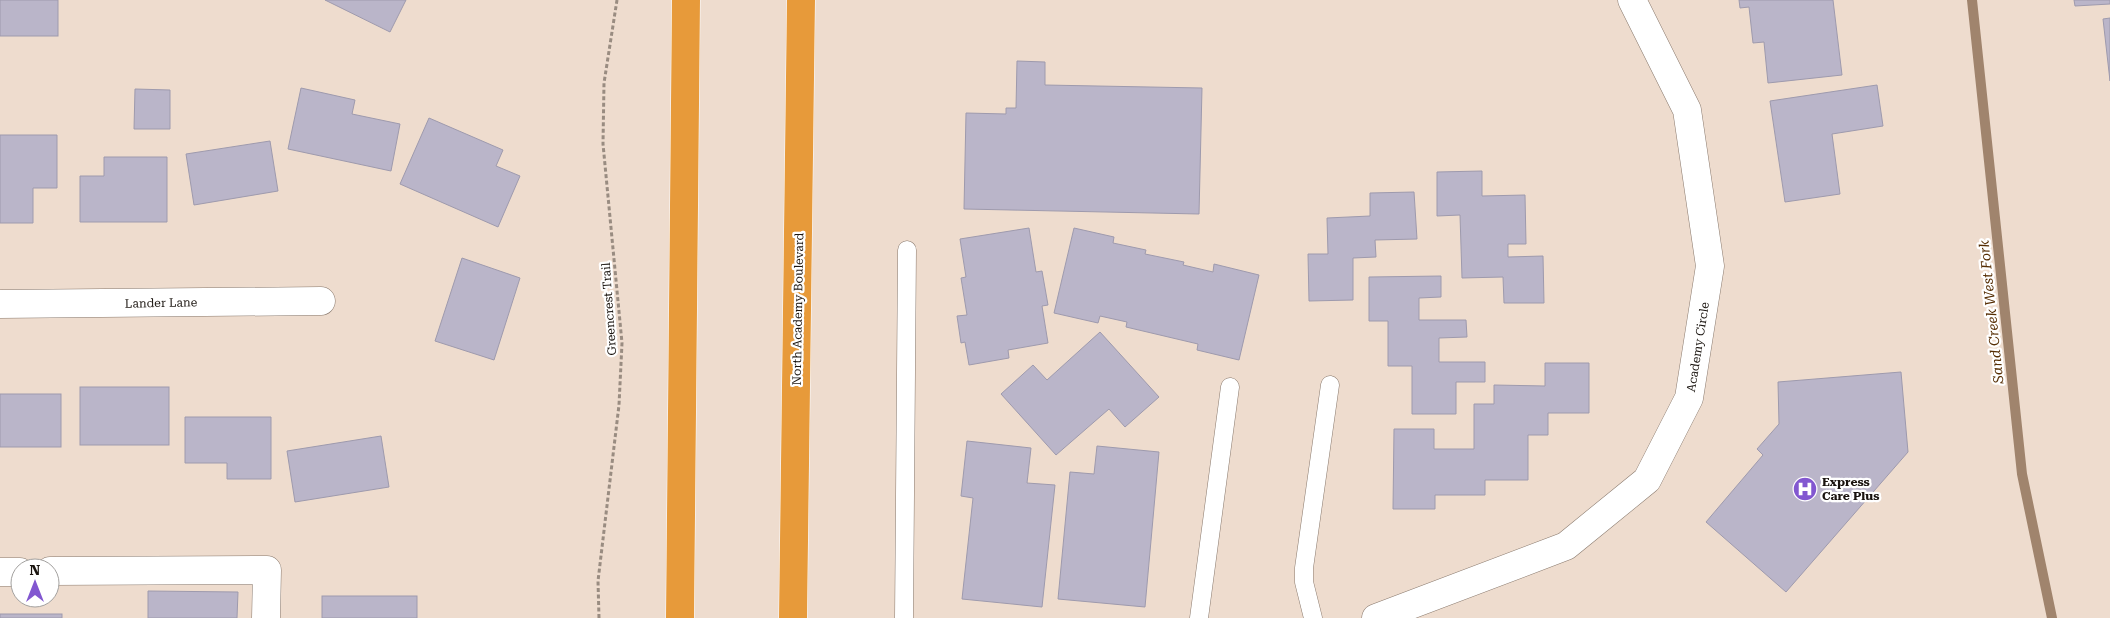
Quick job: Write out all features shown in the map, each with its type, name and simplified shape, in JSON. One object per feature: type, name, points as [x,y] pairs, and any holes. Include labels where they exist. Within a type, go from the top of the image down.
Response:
[{"type":"highway","points":[[680,618],[686,0]]},
{"type":"highway","name":"North Academy Boulevard","points":[[794,618],[802,0]]},
{"type":"street","name":"Academy Circle","points":[[1376,618],[1566,546],[1648,480],[1690,398],[1710,266],[1687,110],[1632,0]]},
{"type":"street","name":"Lander Lane","points":[[0,304],[321,302]]},
{"type":"street","points":[[60,571],[267,570],[266,618]]},
{"type":"lane","points":[[904,618],[907,250]]},
{"type":"lane","points":[[1313,618],[1304,582],[1304,568],[1330,384]]},
{"type":"lane","points":[[1199,618],[1230,387]]},
{"type":"path","name":"Greencrest Trail","points":[[599,618],[598,581],[619,405],[622,343],[603,144],[604,83],[617,0]]},
{"type":"building","points":[[0,0],[58,0],[58,36],[0,36]]},
{"type":"building","points":[[325,0],[406,0],[390,32]]},
{"type":"building","points":[[1739,0],[1833,0],[1842,75],[1768,83],[1764,42],[1753,43],[1749,7],[1740,8]]},
{"type":"building","points":[[2074,0],[2110,0],[2110,4],[2075,6]]},
{"type":"building","points":[[2110,18],[2110,81],[2103,19]]},
{"type":"building","points":[[1017,61],[1045,62],[1045,85],[1202,88],[1199,214],[964,209],[966,113],[1006,114],[1006,108],[1016,108]]},
{"type":"building","points":[[1877,85],[1883,126],[1832,134],[1840,194],[1785,202],[1770,101]]},
{"type":"building","points":[[301,88],[355,100],[352,114],[400,124],[391,171],[288,149]]},
{"type":"building","points":[[135,89],[170,90],[170,129],[134,129]]},
{"type":"building","points":[[429,118],[503,150],[496,166],[520,176],[498,227],[400,184]]},
{"type":"building","points":[[0,135],[57,135],[57,188],[33,188],[33,223],[0,223]]},
{"type":"building","points":[[270,141],[278,191],[194,205],[186,154]]},
{"type":"building","points":[[104,157],[167,157],[167,222],[80,222],[80,176],[104,176]]},
{"type":"building","points":[[1482,171],[1482,196],[1525,195],[1526,244],[1508,244],[1508,257],[1543,256],[1544,303],[1504,303],[1503,277],[1462,278],[1460,215],[1437,216],[1437,172]]},
{"type":"building","points":[[1414,192],[1417,239],[1375,240],[1376,257],[1353,258],[1353,300],[1309,301],[1308,254],[1328,254],[1327,218],[1370,216],[1370,193]]},
{"type":"building","points":[[1029,228],[1036,272],[1042,271],[1048,305],[1042,306],[1048,343],[1008,350],[1009,358],[969,365],[965,342],[961,343],[957,316],[967,315],[961,278],[966,277],[960,239]]},
{"type":"building","points":[[1074,228],[1114,237],[1113,243],[1146,250],[1145,254],[1184,262],[1183,265],[1213,272],[1214,264],[1259,275],[1239,360],[1197,350],[1198,344],[1126,327],[1127,322],[1100,316],[1098,323],[1054,313]]},
{"type":"building","points":[[462,258],[520,278],[494,360],[435,341]]},
{"type":"building","points":[[1441,276],[1441,297],[1419,298],[1419,320],[1466,320],[1467,337],[1439,338],[1439,362],[1485,362],[1485,382],[1456,382],[1456,414],[1412,414],[1412,366],[1388,366],[1388,321],[1369,321],[1369,277]]},
{"type":"building","points":[[1100,332],[1159,397],[1125,427],[1109,409],[1056,455],[1001,394],[1033,365],[1047,380]]},
{"type":"building","points":[[1545,363],[1589,363],[1589,413],[1548,413],[1548,435],[1528,435],[1528,480],[1485,480],[1485,495],[1435,495],[1435,509],[1393,509],[1394,429],[1434,429],[1434,449],[1474,449],[1474,404],[1494,404],[1494,385],[1545,386]]},
{"type":"building","name":"Express Care Plus","points":[[1901,372],[1908,452],[1786,592],[1706,522],[1763,455],[1757,449],[1779,424],[1778,382]]},
{"type":"building","points":[[80,387],[169,387],[169,445],[80,445]]},
{"type":"building","points":[[0,394],[61,394],[61,447],[0,447]]},
{"type":"building","points":[[185,417],[271,417],[271,479],[227,479],[227,463],[185,463]]},
{"type":"building","points":[[381,436],[389,487],[295,502],[287,451]]},
{"type":"building","points":[[967,441],[1031,448],[1027,483],[1055,485],[1042,607],[962,599],[973,498],[961,496]]},
{"type":"building","points":[[1097,446],[1159,452],[1145,607],[1058,599],[1070,472],[1094,474]]},
{"type":"building","points":[[148,591],[238,592],[237,618],[148,618]]},
{"type":"building","points":[[322,596],[417,596],[417,618],[322,618]]},
{"type":"building","points":[[0,614],[62,614],[62,618],[0,618]]},
{"type":"waterway","name":"Sand Creek West Fork","points":[[1972,0],[2022,474],[2052,618]]},
{"type":"place","name":"Express Care Plus","points":[[1805,489]]}]
